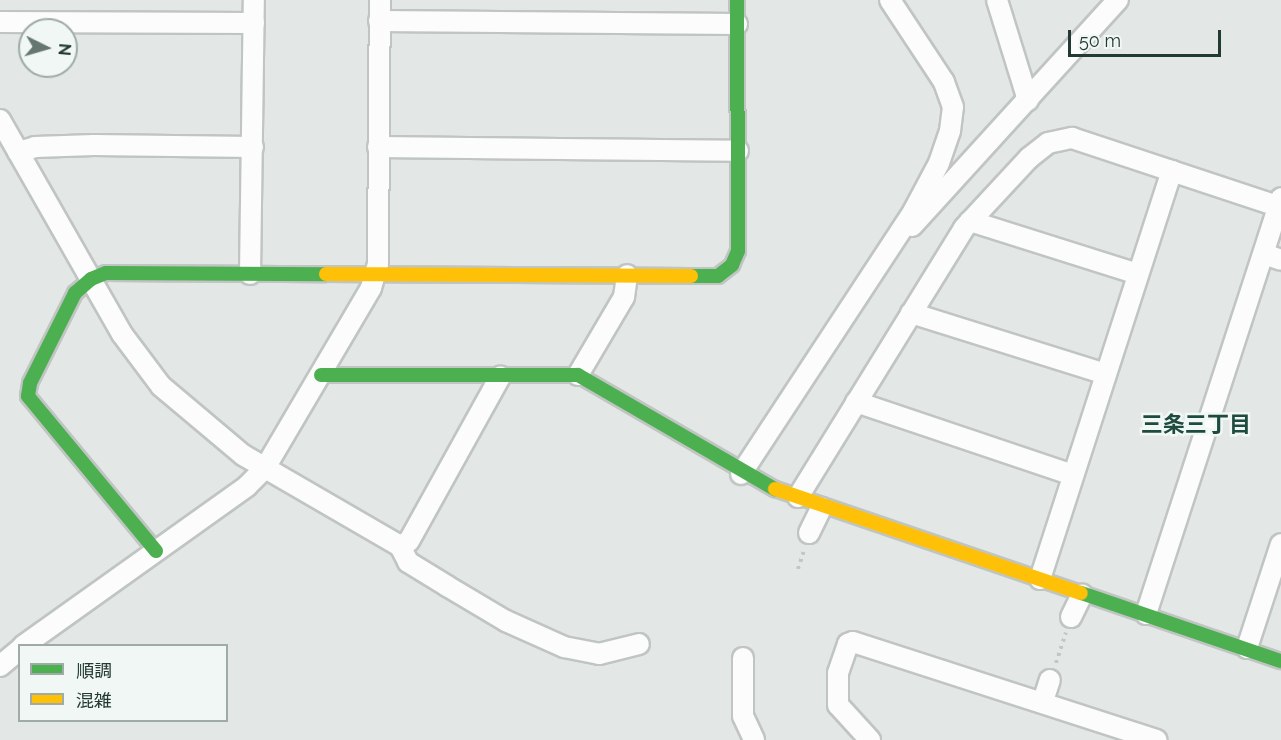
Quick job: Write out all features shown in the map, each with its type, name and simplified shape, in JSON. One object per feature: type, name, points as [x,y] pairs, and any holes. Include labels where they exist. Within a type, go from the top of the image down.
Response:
[{"type":"street","points":[[250,274],[254,0]]},
{"type":"street","points":[[24,644],[247,486],[264,468],[321,375],[376,274],[380,0]]},
{"type":"street","points":[[156,551],[28,396],[30,383],[75,293],[91,279],[106,273],[718,276],[732,265],[738,251],[737,0]]},
{"type":"street","points":[[741,474],[893,245],[939,163],[953,107],[944,82],[890,0]]},
{"type":"street","points":[[997,0],[1028,100]]},
{"type":"street","points":[[893,245],[937,202],[1118,0]]},
{"type":"street","points":[[379,21],[737,24]]},
{"type":"street","points":[[0,22],[254,23]]},
{"type":"street","points":[[0,120],[122,334],[161,386],[243,455],[400,546],[408,562],[506,621],[564,647],[599,654],[639,644]]},
{"type":"street","points":[[798,497],[970,221],[1029,158],[1060,140],[1072,138],[1172,171],[1280,202],[1272,257],[1146,614]]},
{"type":"street","points":[[18,152],[35,147],[94,144],[253,147]]},
{"type":"street","points":[[378,147],[738,151]]},
{"type":"street","points":[[1040,579],[1172,171]]},
{"type":"street","points":[[970,221],[1138,274]]},
{"type":"street","points":[[578,375],[624,297],[627,275]]},
{"type":"street","points":[[911,313],[1106,374]]},
{"type":"street","points":[[321,375],[500,377],[578,375],[741,474],[820,508],[1146,614],[1281,661]]},
{"type":"street","points":[[400,546],[409,541],[500,377]]},
{"type":"street","points":[[856,402],[1073,475]]},
{"type":"street","points":[[809,533],[820,508]]},
{"type":"street","points":[[1247,648],[1281,544]]},
{"type":"street","points":[[1071,616],[1082,594]]},
{"type":"street","points":[[870,740],[838,705],[838,673],[848,644],[1042,701],[1157,740]]},
{"type":"street","points":[[0,666],[18,651]]},
{"type":"street","points":[[743,658],[743,716],[754,740]]},
{"type":"street","points":[[1042,701],[1050,680]]},
{"type":"path","points":[[1050,680],[1071,616]]},
{"type":"traffic: fast","points":[[691,276],[718,276],[732,265],[738,251],[737,0]]},
{"type":"traffic: fast","points":[[156,551],[28,396],[30,383],[75,293],[91,279],[106,273],[326,274]]},
{"type":"traffic: fast","points":[[321,375],[578,375],[775,489]]},
{"type":"traffic: fast","points":[[1081,593],[1281,661]]},
{"type":"traffic: slow","points":[[326,274],[691,276]]},
{"type":"traffic: slow","points":[[775,489],[1081,593]]},
{"type":"district","name":"三条三丁目","points":[[1196,425]]}]
